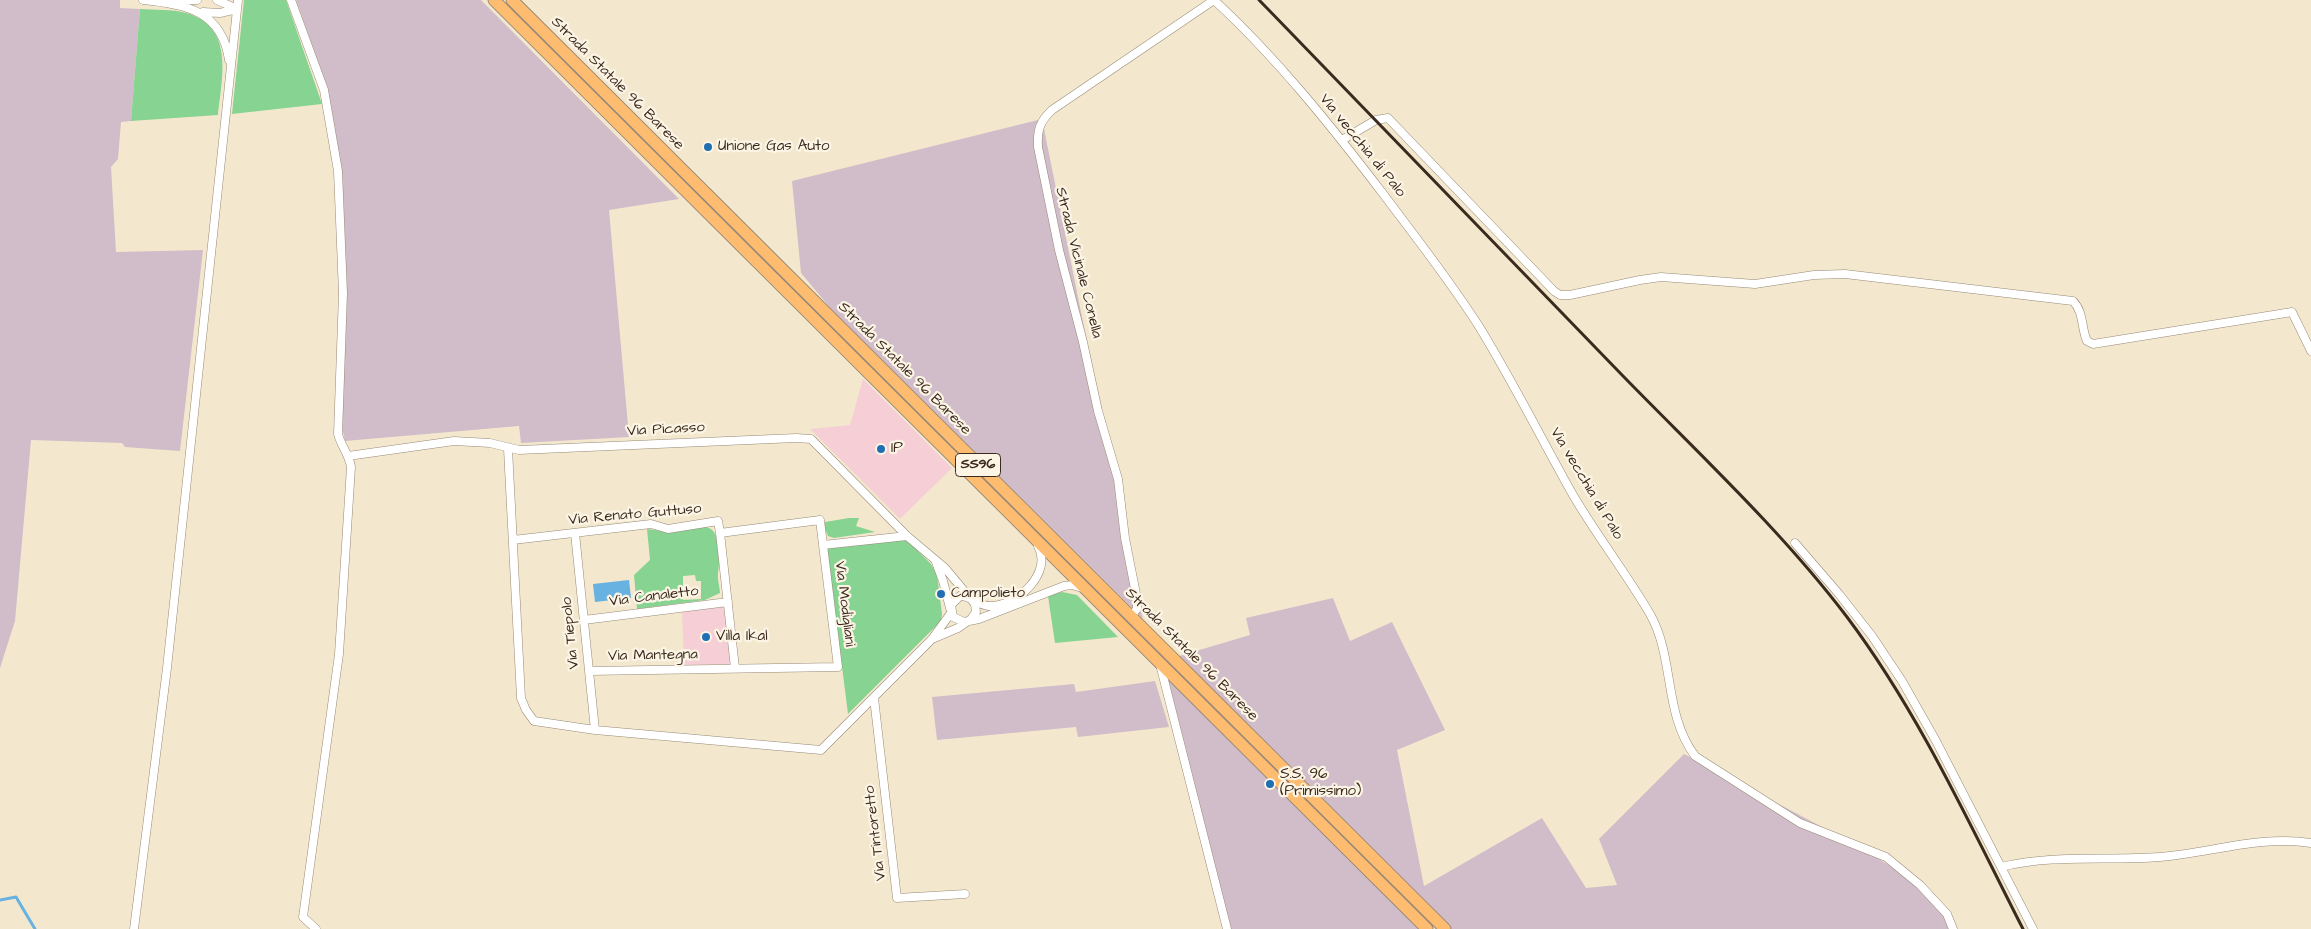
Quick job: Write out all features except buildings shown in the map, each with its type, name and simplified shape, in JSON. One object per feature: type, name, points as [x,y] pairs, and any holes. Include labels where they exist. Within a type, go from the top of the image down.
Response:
[{"type":"main road","name":"Strada Statale 96 Barese","points":[[494,0],[1427,929]]},
{"type":"main road","name":"Strada Statale 96 Barese","points":[[512,0],[1445,929]]},
{"type":"street","points":[[143,0],[161,2],[206,15],[226,44],[231,72]]},
{"type":"street","points":[[161,2],[198,0]]},
{"type":"street","points":[[217,0],[237,10]]},
{"type":"street","points":[[134,929],[169,648],[238,0]]},
{"type":"street","points":[[291,0],[324,90],[336,150],[343,292],[338,434],[351,468],[339,654],[303,917],[316,929]]},
{"type":"street","name":"Strada Vicinale Conella","points":[[1131,616],[1137,609],[1137,599],[1127,546],[1118,479],[1098,411],[1083,342],[1059,250],[1038,147],[1038,134],[1042,119],[1052,110],[1214,0]]},
{"type":"street","name":"Via vecchia di Palo","points":[[1214,0],[1253,39],[1342,140],[1432,258],[1480,328],[1575,498],[1652,617],[1660,643],[1676,721],[1684,741],[1695,756],[1800,822],[1886,857],[1920,885],[1947,914],[1953,929]]},
{"type":"street","points":[[196,11],[220,13],[237,10]]},
{"type":"street","points":[[1342,140],[1376,120],[1388,118],[1554,291],[1560,295],[1570,295],[1640,280],[1662,278],[1755,284],[1845,274],[2074,301],[2079,306],[2083,334],[2087,341],[2093,344],[2292,312],[2311,351]]},
{"type":"street","name":"Via Picasso","points":[[348,456],[454,441],[490,444],[508,449],[577,448],[804,437],[817,443],[908,536],[945,568],[972,600]]},
{"type":"street","points":[[508,449],[521,698],[526,710],[534,721],[596,730],[821,750],[932,639],[956,598],[964,596],[991,606],[1019,596],[1027,588],[1035,579],[1042,565],[1042,553],[1032,535]]},
{"type":"street","points":[[735,668],[720,533],[820,520],[823,545],[908,536]]},
{"type":"street","name":"Via Renato Guttuso","points":[[513,540],[650,524],[668,529],[718,522],[720,533]]},
{"type":"street","name":"Via Tiepolo","points":[[575,533],[596,730]]},
{"type":"street","points":[[1794,543],[1840,594],[1872,636],[1897,674],[1936,741],[2033,929]]},
{"type":"street","name":"Via Modigliani","points":[[823,545],[838,668]]},
{"type":"street","points":[[936,562],[943,581],[950,611],[956,620],[968,621],[979,619],[1064,586],[1079,587],[1092,594]]},
{"type":"street","points":[[932,639],[968,621],[976,612],[972,600]]},
{"type":"street","name":"Via Canaletto","points":[[584,620],[728,602]]},
{"type":"street","points":[[1159,662],[1227,929]]},
{"type":"street","name":"Via Mantegna","points":[[589,671],[838,668]]},
{"type":"street","name":"Via Tintoretto","points":[[874,698],[897,898],[965,894]]},
{"type":"street","points":[[2001,867],[2017,863],[2082,857],[2167,856],[2269,840],[2311,843]]},
{"type":"shaded area","points":[[0,0],[120,0],[120,8],[140,9],[131,121],[121,122],[118,159],[111,167],[116,252],[203,250],[180,451],[125,447],[122,443],[31,440],[15,621],[0,668]]},
{"type":"shaded area","points":[[296,0],[481,0],[679,199],[609,210],[629,437],[521,443],[519,426],[345,441],[342,427],[345,336],[341,169],[326,85]]},
{"type":"shaded area","points":[[1042,119],[1143,619],[832,310],[801,273],[792,181]]},
{"type":"shaded area","name":"IP","points":[[863,379],[952,468],[900,519],[810,429],[850,425]]},
{"type":"shaded area","points":[[1333,598],[1350,641],[1392,622],[1445,730],[1397,750],[1424,886],[1542,818],[1586,888],[1617,885],[1599,839],[1684,754],[1860,847],[1920,885],[1953,929],[1440,929],[1172,675],[1418,929],[1227,929],[1159,662],[1250,635],[1246,618]]},
{"type":"shaded area","name":"Villa Ikal","points":[[725,605],[732,664],[684,665],[682,611]]},
{"type":"shaded area","points":[[1155,681],[1169,727],[1078,737],[1076,727],[937,740],[932,697],[1074,684],[1076,692]]},
{"type":"green space","points":[[244,0],[286,0],[322,104],[232,114]]},
{"type":"green space","points":[[140,9],[169,10],[186,13],[202,20],[212,29],[219,41],[222,55],[222,85],[218,115],[131,121]]},
{"type":"green space","points":[[859,518],[856,526],[875,532],[834,538],[828,536],[824,527],[825,522]]},
{"type":"green space","points":[[706,527],[711,529],[715,534],[719,547],[718,575],[720,593],[705,600],[637,609],[634,575],[650,560],[647,529],[670,532]],"holes":[[[695,575],[696,581],[701,581],[701,599],[683,600],[683,576]]]},
{"type":"green space","points":[[905,538],[931,564],[937,574],[942,614],[941,621],[848,714],[827,548]]},
{"type":"green space","points":[[1062,592],[1077,595],[1118,637],[1055,643],[1048,596]]},
{"type":"water","points":[[629,580],[631,598],[595,602],[593,584]]},
{"type":"waterway","points":[[0,900],[16,897],[35,929]]},
{"type":"railway","points":[[1259,0],[1739,493],[1822,585],[1873,654],[1920,730],[1963,809],[2023,929]]},
{"type":"place","name":"Unione Gas Auto","points":[[708,147]]},
{"type":"place","name":"IP","points":[[881,449]]},
{"type":"place","name":"Campolieto","points":[[941,594]]},
{"type":"place","name":"Villa Ikal","points":[[706,637]]},
{"type":"place","name":"S.S. 96 (Primissimo)","points":[[1270,784]]}]
